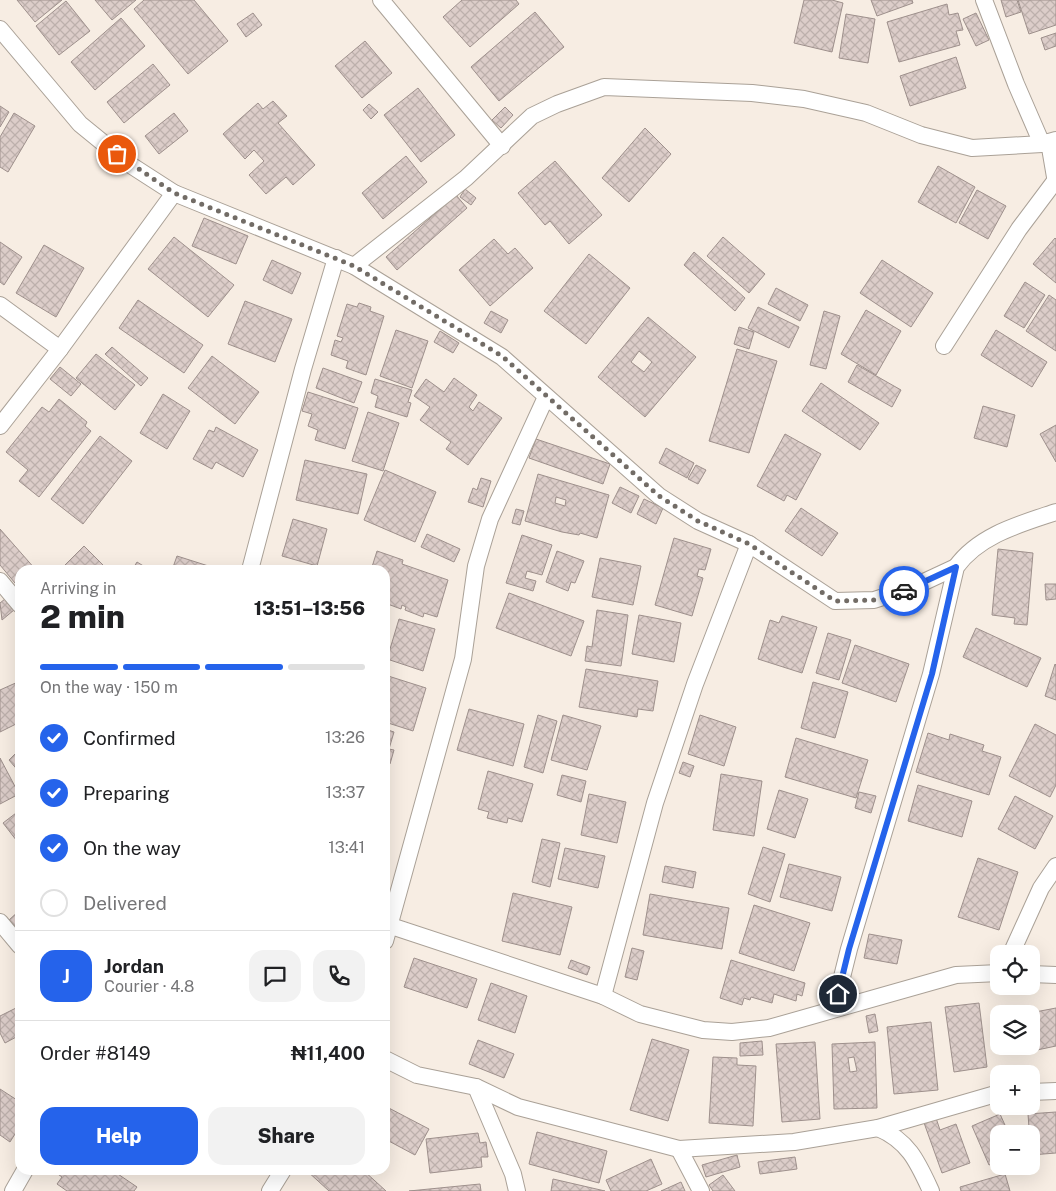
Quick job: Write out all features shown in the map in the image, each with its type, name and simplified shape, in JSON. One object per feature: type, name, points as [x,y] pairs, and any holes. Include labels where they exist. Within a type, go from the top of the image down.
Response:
[{"type":"street","points":[[381,0],[502,146]]},
{"type":"street","points":[[944,346],[1019,229],[1055,182],[1049,142],[1016,84],[987,1]]},
{"type":"street","points":[[0,29],[80,124],[129,164],[174,193],[354,266],[502,356],[659,496],[698,521],[749,544],[835,601],[874,600],[911,588],[956,567]]},
{"type":"street","points":[[354,266],[466,178],[532,116],[557,104],[604,87],[752,93],[804,99],[866,113],[921,135],[972,148],[1049,142]]},
{"type":"street","points":[[0,426],[60,349],[174,193]]},
{"type":"street","points":[[251,565],[336,258]]},
{"type":"street","points":[[0,305],[60,349]]},
{"type":"street","points":[[390,916],[462,659],[476,566],[490,519],[546,397]]},
{"type":"street","points":[[834,1010],[849,949],[932,674],[956,567],[964,556],[997,533],[1056,512]]},
{"type":"street","points":[[603,996],[655,803],[695,684],[749,544]]},
{"type":"street","points":[[0,581],[15,599]]},
{"type":"street","points":[[1015,945],[1041,888],[1056,866]]},
{"type":"street","points":[[0,922],[15,940]]},
{"type":"street","points":[[390,931],[603,996],[640,1014],[703,1030],[732,1032],[769,1028],[956,975],[990,973]]},
{"type":"street","points":[[1040,974],[1056,975]]},
{"type":"street","points":[[390,1062],[417,1075],[476,1087],[518,1107],[679,1148],[794,1142],[878,1128],[990,1096]]},
{"type":"street","points":[[476,1087],[513,1174],[517,1191]]},
{"type":"street","points":[[1040,1092],[1056,1091]]},
{"type":"street","points":[[878,1128],[894,1134],[914,1155],[932,1191]]},
{"type":"street","points":[[679,1148],[701,1191]]},
{"type":"street","points":[[13,1191],[22,1175]]},
{"type":"street","points":[[270,1191],[280,1175]]},
{"type":"building","points":[[17,0],[62,0],[35,22]]},
{"type":"building","points":[[95,0],[136,0],[112,20]]},
{"type":"building","points":[[144,0],[194,0],[228,41],[188,74],[134,9]]},
{"type":"building","points":[[462,0],[516,0],[519,4],[470,47],[443,17]]},
{"type":"building","points":[[804,0],[832,0],[843,3],[832,52],[794,43]]},
{"type":"building","points":[[871,0],[912,0],[913,3],[877,16]]},
{"type":"building","points":[[1001,0],[1017,0],[1021,12],[1006,17]]},
{"type":"building","points":[[1018,0],[1056,0],[1056,25],[1029,34]]},
{"type":"building","points":[[66,1],[90,31],[59,55],[36,26]]},
{"type":"building","points":[[947,4],[949,15],[958,13],[963,30],[956,31],[960,45],[899,62],[887,22]]},
{"type":"building","points":[[535,12],[564,47],[499,101],[471,67]]},
{"type":"building","points":[[253,13],[262,25],[246,37],[237,24]]},
{"type":"building","points":[[976,13],[989,40],[976,46],[963,19]]},
{"type":"building","points":[[846,14],[875,19],[868,63],[839,58]]},
{"type":"building","points":[[121,18],[145,46],[95,90],[71,62]]},
{"type":"building","points":[[1056,33],[1056,46],[1045,50],[1041,38]]},
{"type":"building","points":[[365,41],[392,73],[362,98],[335,66]]},
{"type":"building","points":[[956,57],[966,88],[910,106],[900,76]]},
{"type":"building","points":[[153,64],[170,85],[124,123],[107,102]]},
{"type":"building","points":[[418,88],[455,135],[421,162],[384,115]]},
{"type":"building","points":[[273,101],[287,116],[278,123],[315,165],[293,185],[286,177],[266,194],[249,175],[264,161],[254,150],[245,159],[223,134],[258,103],[263,109]]},
{"type":"building","points":[[369,104],[378,112],[371,119],[363,110]]},
{"type":"building","points":[[0,106],[9,112],[0,127]]},
{"type":"building","points":[[505,107],[513,115],[501,128],[492,120]]},
{"type":"building","points":[[14,113],[35,126],[8,172],[0,167],[0,137]]},
{"type":"building","points":[[174,113],[188,131],[159,154],[145,136]]},
{"type":"building","points":[[645,128],[671,154],[629,202],[602,178]]},
{"type":"building","points":[[406,156],[427,182],[383,219],[362,193]]},
{"type":"building","points":[[555,161],[602,215],[569,244],[550,221],[545,225],[518,193]]},
{"type":"building","points":[[938,166],[975,187],[956,223],[918,202]]},
{"type":"building","points":[[465,189],[476,198],[471,205],[460,197]]},
{"type":"building","points":[[977,190],[1006,206],[988,239],[959,223]]},
{"type":"building","points":[[456,195],[467,208],[397,270],[386,257]]},
{"type":"building","points":[[204,218],[248,236],[236,264],[192,246]]},
{"type":"building","points":[[174,237],[234,285],[208,317],[148,269]]},
{"type":"building","points":[[723,237],[765,274],[749,293],[707,256]]},
{"type":"building","points":[[494,239],[508,254],[515,248],[533,268],[490,306],[459,270]]},
{"type":"building","points":[[1056,239],[1056,283],[1033,264]]},
{"type":"building","points":[[0,242],[22,257],[4,285],[0,282]]},
{"type":"building","points":[[44,245],[84,268],[56,317],[16,293]]},
{"type":"building","points":[[694,252],[745,298],[735,311],[684,265]]},
{"type":"building","points":[[589,254],[630,288],[586,344],[544,311]]},
{"type":"building","points":[[272,260],[301,273],[292,294],[263,280]]},
{"type":"building","points":[[882,260],[933,293],[911,327],[860,293]]},
{"type":"building","points":[[1025,282],[1045,295],[1024,328],[1004,316]]},
{"type":"building","points":[[776,288],[808,305],[800,321],[768,304]]},
{"type":"building","points":[[1049,295],[1056,300],[1056,351],[1026,331]]},
{"type":"building","points":[[138,300],[203,345],[184,373],[119,328]]},
{"type":"building","points":[[245,301],[292,319],[275,362],[228,344]]},
{"type":"building","points":[[359,303],[371,307],[370,311],[384,316],[366,375],[346,368],[348,361],[331,355],[335,340],[341,342],[343,338],[337,336],[347,304],[357,307]]},
{"type":"building","points":[[758,307],[799,327],[789,348],[748,328]]},
{"type":"building","points":[[866,310],[901,331],[876,375],[841,354]]},
{"type":"building","points":[[491,311],[508,320],[501,333],[484,323]]},
{"type":"building","points":[[824,311],[840,316],[826,369],[810,365]]},
{"type":"building","points":[[648,317],[696,357],[645,417],[598,377]],"holes":[[[639,351],[652,362],[644,372],[631,362]]]},
{"type":"building","points":[[739,327],[754,332],[749,349],[734,344]]},
{"type":"building","points":[[396,330],[428,341],[412,388],[380,376]]},
{"type":"building","points":[[996,330],[1047,362],[1032,387],[981,355]]},
{"type":"building","points":[[440,331],[459,343],[453,353],[434,342]]},
{"type":"building","points":[[112,347],[148,378],[141,386],[105,354]]},
{"type":"building","points":[[737,349],[777,361],[749,453],[709,441]]},
{"type":"building","points":[[96,354],[135,385],[115,410],[76,378]]},
{"type":"building","points":[[212,356],[259,392],[235,424],[188,388]]},
{"type":"building","points":[[857,365],[901,390],[892,407],[848,382]]},
{"type":"building","points":[[60,367],[81,384],[71,396],[50,379]]},
{"type":"building","points":[[323,368],[362,382],[354,403],[316,388]]},
{"type":"building","points":[[454,378],[477,395],[469,407],[473,411],[479,402],[502,418],[468,465],[446,449],[451,442],[420,420],[430,407],[414,396],[426,379],[444,392]]},
{"type":"building","points":[[375,379],[412,390],[408,402],[411,403],[407,417],[375,407],[378,396],[371,393]]},
{"type":"building","points":[[821,383],[879,423],[860,450],[802,411]]},
{"type":"building","points":[[308,392],[358,408],[345,449],[315,440],[318,430],[308,426],[312,414],[302,411]]},
{"type":"building","points":[[163,394],[190,411],[167,449],[140,433]]},
{"type":"building","points":[[59,399],[87,422],[85,426],[91,431],[39,497],[19,481],[28,470],[6,452],[42,407],[49,412]]},
{"type":"building","points":[[983,406],[1015,415],[1007,447],[974,438]]},
{"type":"building","points":[[368,412],[399,423],[383,471],[352,461]]},
{"type":"building","points":[[1056,425],[1056,462],[1040,434]]},
{"type":"building","points":[[216,427],[258,450],[243,477],[216,462],[212,469],[193,459],[209,430],[214,432]]},
{"type":"building","points":[[785,434],[821,454],[796,500],[787,495],[784,501],[757,486]]},
{"type":"building","points":[[100,436],[132,461],[83,524],[51,499]]},
{"type":"building","points":[[536,439],[610,464],[603,484],[529,458]]},
{"type":"building","points":[[666,448],[694,463],[687,478],[659,463]]},
{"type":"building","points":[[305,460],[367,474],[358,514],[296,500]]},
{"type":"building","points":[[696,465],[706,470],[698,484],[688,479]]},
{"type":"building","points":[[385,470],[436,492],[415,542],[364,520]]},
{"type":"building","points":[[538,474],[609,495],[597,538],[580,533],[579,535],[562,532],[525,521]],"holes":[[[556,497],[566,500],[565,506],[555,503]]]},
{"type":"building","points":[[481,478],[491,481],[483,507],[468,502],[473,488],[477,490]]},
{"type":"building","points":[[620,487],[639,496],[631,513],[612,503]]},
{"type":"building","points":[[644,499],[663,508],[656,524],[637,514]]},
{"type":"building","points":[[801,508],[838,533],[822,556],[785,531]]},
{"type":"building","points":[[516,509],[524,511],[520,525],[512,523]]},
{"type":"building","points":[[293,519],[327,529],[317,565],[282,556]]},
{"type":"building","points":[[0,529],[32,565],[15,565],[15,583],[0,565]]},
{"type":"building","points":[[427,534],[460,549],[454,562],[421,547]]},
{"type":"building","points":[[522,535],[552,545],[542,575],[527,571],[525,578],[536,581],[533,591],[506,583]]},
{"type":"building","points":[[674,538],[711,549],[705,570],[699,569],[697,576],[703,578],[692,616],[655,605]]},
{"type":"building","points":[[84,546],[103,565],[65,565]]},
{"type":"building","points":[[998,549],[1033,553],[1027,625],[1014,624],[1015,618],[992,615]]},
{"type":"building","points":[[377,551],[403,560],[402,564],[448,580],[437,617],[424,613],[423,617],[405,610],[406,607],[402,605],[401,609],[390,605],[390,565],[373,565]]},
{"type":"building","points":[[557,551],[584,561],[575,583],[571,582],[568,591],[546,582]]},
{"type":"building","points":[[177,556],[205,565],[174,565]]},
{"type":"building","points":[[600,558],[641,566],[633,605],[592,597]]},
{"type":"building","points":[[1045,584],[1056,584],[1056,599],[1046,600]]},
{"type":"building","points":[[509,593],[584,621],[571,656],[496,628]]},
{"type":"building","points":[[5,599],[14,610],[2,620],[0,603]]},
{"type":"building","points":[[597,610],[628,615],[621,666],[585,661],[587,646],[592,647]]},
{"type":"building","points":[[639,615],[681,623],[674,662],[632,654]]},
{"type":"building","points":[[782,616],[817,627],[802,673],[758,659],[770,620],[779,623]]},
{"type":"building","points":[[399,619],[435,629],[423,671],[390,660],[390,649]]},
{"type":"building","points":[[976,628],[1041,658],[1027,687],[963,657]]},
{"type":"building","points":[[828,633],[851,640],[839,680],[816,673]]},
{"type":"building","points":[[855,645],[909,664],[896,702],[842,683]]},
{"type":"building","points":[[1056,665],[1056,700],[1045,696]]},
{"type":"building","points":[[586,669],[658,681],[653,711],[638,709],[637,717],[579,707]]},
{"type":"building","points":[[390,677],[426,688],[413,731],[390,724]]},
{"type":"building","points":[[813,682],[848,692],[835,738],[801,728]]},
{"type":"building","points":[[15,683],[15,724],[0,732],[0,690]]},
{"type":"building","points":[[469,709],[524,724],[513,766],[457,750]]},
{"type":"building","points":[[538,715],[557,721],[543,773],[524,767]]},
{"type":"building","points":[[563,715],[601,726],[587,770],[551,760]]},
{"type":"building","points":[[700,715],[736,727],[724,766],[688,754]]},
{"type":"building","points":[[1035,724],[1056,735],[1056,785],[1050,797],[1009,776]]},
{"type":"building","points":[[390,731],[394,732],[390,746]]},
{"type":"building","points":[[928,733],[949,740],[950,734],[984,745],[982,751],[1001,757],[989,795],[916,772]]},
{"type":"building","points":[[796,738],[868,760],[856,798],[785,777]]},
{"type":"building","points":[[390,749],[394,750],[390,764]]},
{"type":"building","points":[[15,754],[15,767],[9,760]]},
{"type":"building","points":[[0,758],[15,786],[15,796],[0,804]]},
{"type":"building","points":[[683,762],[694,766],[690,777],[679,773]]},
{"type":"building","points":[[488,771],[533,784],[522,822],[508,818],[507,823],[487,818],[489,812],[478,809]]},
{"type":"building","points":[[721,774],[762,781],[754,836],[713,830]]},
{"type":"building","points":[[562,775],[586,781],[581,802],[557,795]]},
{"type":"building","points":[[918,785],[972,801],[962,837],[908,821]]},
{"type":"building","points":[[779,790],[808,799],[795,838],[767,829]]},
{"type":"building","points":[[859,792],[876,796],[871,813],[855,808]]},
{"type":"building","points":[[589,794],[626,802],[617,843],[581,835]]},
{"type":"building","points":[[1015,796],[1053,816],[1035,849],[998,829]]},
{"type":"building","points":[[15,814],[15,839],[3,823]]},
{"type":"building","points":[[542,839],[560,843],[550,887],[532,882]]},
{"type":"building","points":[[763,847],[785,854],[770,902],[748,894]]},
{"type":"building","points":[[565,848],[605,856],[598,888],[558,879]]},
{"type":"building","points":[[978,858],[1018,872],[999,930],[958,917]]},
{"type":"building","points":[[789,864],[841,877],[832,911],[780,897]]},
{"type":"building","points":[[665,866],[696,872],[693,888],[662,882]]},
{"type":"building","points":[[513,893],[572,907],[560,955],[502,941]]},
{"type":"building","points":[[650,894],[729,908],[722,949],[643,935]]},
{"type":"building","points":[[754,905],[810,923],[794,971],[739,953]]},
{"type":"building","points":[[15,915],[15,927],[9,920]]},
{"type":"building","points":[[869,934],[902,940],[897,964],[864,958]]},
{"type":"building","points":[[632,948],[644,951],[637,980],[625,977]]},
{"type":"building","points":[[414,958],[477,979],[467,1008],[404,987]]},
{"type":"building","points":[[571,960],[590,967],[587,975],[568,968]]},
{"type":"building","points":[[731,960],[805,983],[802,996],[797,994],[796,1001],[774,994],[772,1003],[751,997],[750,1000],[744,998],[742,1005],[720,998]]},
{"type":"building","points":[[491,983],[527,996],[515,1033],[478,1020]]},
{"type":"building","points":[[979,1003],[987,1067],[954,1072],[945,1007]]},
{"type":"building","points":[[15,1008],[15,1038],[5,1043],[0,1033],[0,1016]]},
{"type":"building","points":[[1056,1008],[1056,1046],[1040,1049],[1040,1011]]},
{"type":"building","points":[[875,1014],[878,1031],[869,1033],[866,1016]]},
{"type":"building","points":[[931,1022],[938,1090],[894,1094],[887,1027]]},
{"type":"building","points":[[652,1039],[689,1050],[668,1121],[630,1110]]},
{"type":"building","points":[[478,1040],[514,1054],[504,1078],[469,1064]]},
{"type":"building","points":[[762,1041],[763,1055],[740,1056],[740,1043]]},
{"type":"building","points":[[815,1042],[820,1119],[782,1122],[776,1044]]},
{"type":"building","points":[[875,1042],[877,1108],[834,1109],[832,1044]],"holes":[[[854,1057],[857,1071],[850,1072],[848,1058]]]},
{"type":"building","points":[[713,1057],[737,1058],[737,1065],[756,1066],[753,1126],[709,1123]]},
{"type":"building","points":[[0,1089],[15,1099],[15,1134],[10,1142],[0,1135]]},
{"type":"building","points":[[390,1109],[429,1129],[415,1155],[390,1142]]},
{"type":"building","points":[[1056,1112],[1056,1153],[1040,1154],[1040,1125],[1029,1125],[1028,1115],[1040,1115],[1040,1113]]},
{"type":"building","points":[[935,1115],[940,1130],[956,1124],[970,1163],[942,1173],[923,1120]]},
{"type":"building","points":[[1000,1115],[1005,1125],[990,1125],[990,1165],[989,1165],[972,1126]]},
{"type":"building","points":[[537,1132],[607,1151],[599,1183],[529,1164]]},
{"type":"building","points":[[478,1133],[480,1143],[486,1142],[488,1157],[481,1157],[482,1167],[430,1173],[426,1139]]},
{"type":"building","points":[[737,1155],[740,1167],[706,1177],[702,1165]]},
{"type":"building","points":[[795,1157],[797,1169],[760,1174],[758,1162]]},
{"type":"building","points":[[651,1159],[662,1184],[646,1191],[611,1191],[606,1180]]},
{"type":"building","points":[[59,1175],[119,1175],[137,1187],[134,1191],[67,1191],[57,1184],[62,1177]]},
{"type":"building","points":[[311,1175],[368,1175],[386,1191],[329,1191]]},
{"type":"building","points":[[723,1175],[735,1191],[713,1191],[709,1185]]},
{"type":"building","points":[[1005,1175],[1010,1191],[961,1191],[960,1187]]},
{"type":"building","points":[[553,1179],[605,1191],[551,1191]]},
{"type":"building","points":[[681,1182],[685,1191],[661,1191]]},
{"type":"building","points":[[480,1184],[481,1191],[409,1191]]},
{"type":"way so far","points":[[117,154],[152,180],[174,193],[354,266],[502,356],[659,496],[698,521],[749,544],[835,601],[874,600],[904,591]]},
{"type":"route","points":[[838,994],[849,949],[932,674],[956,567],[904,591]]}]
